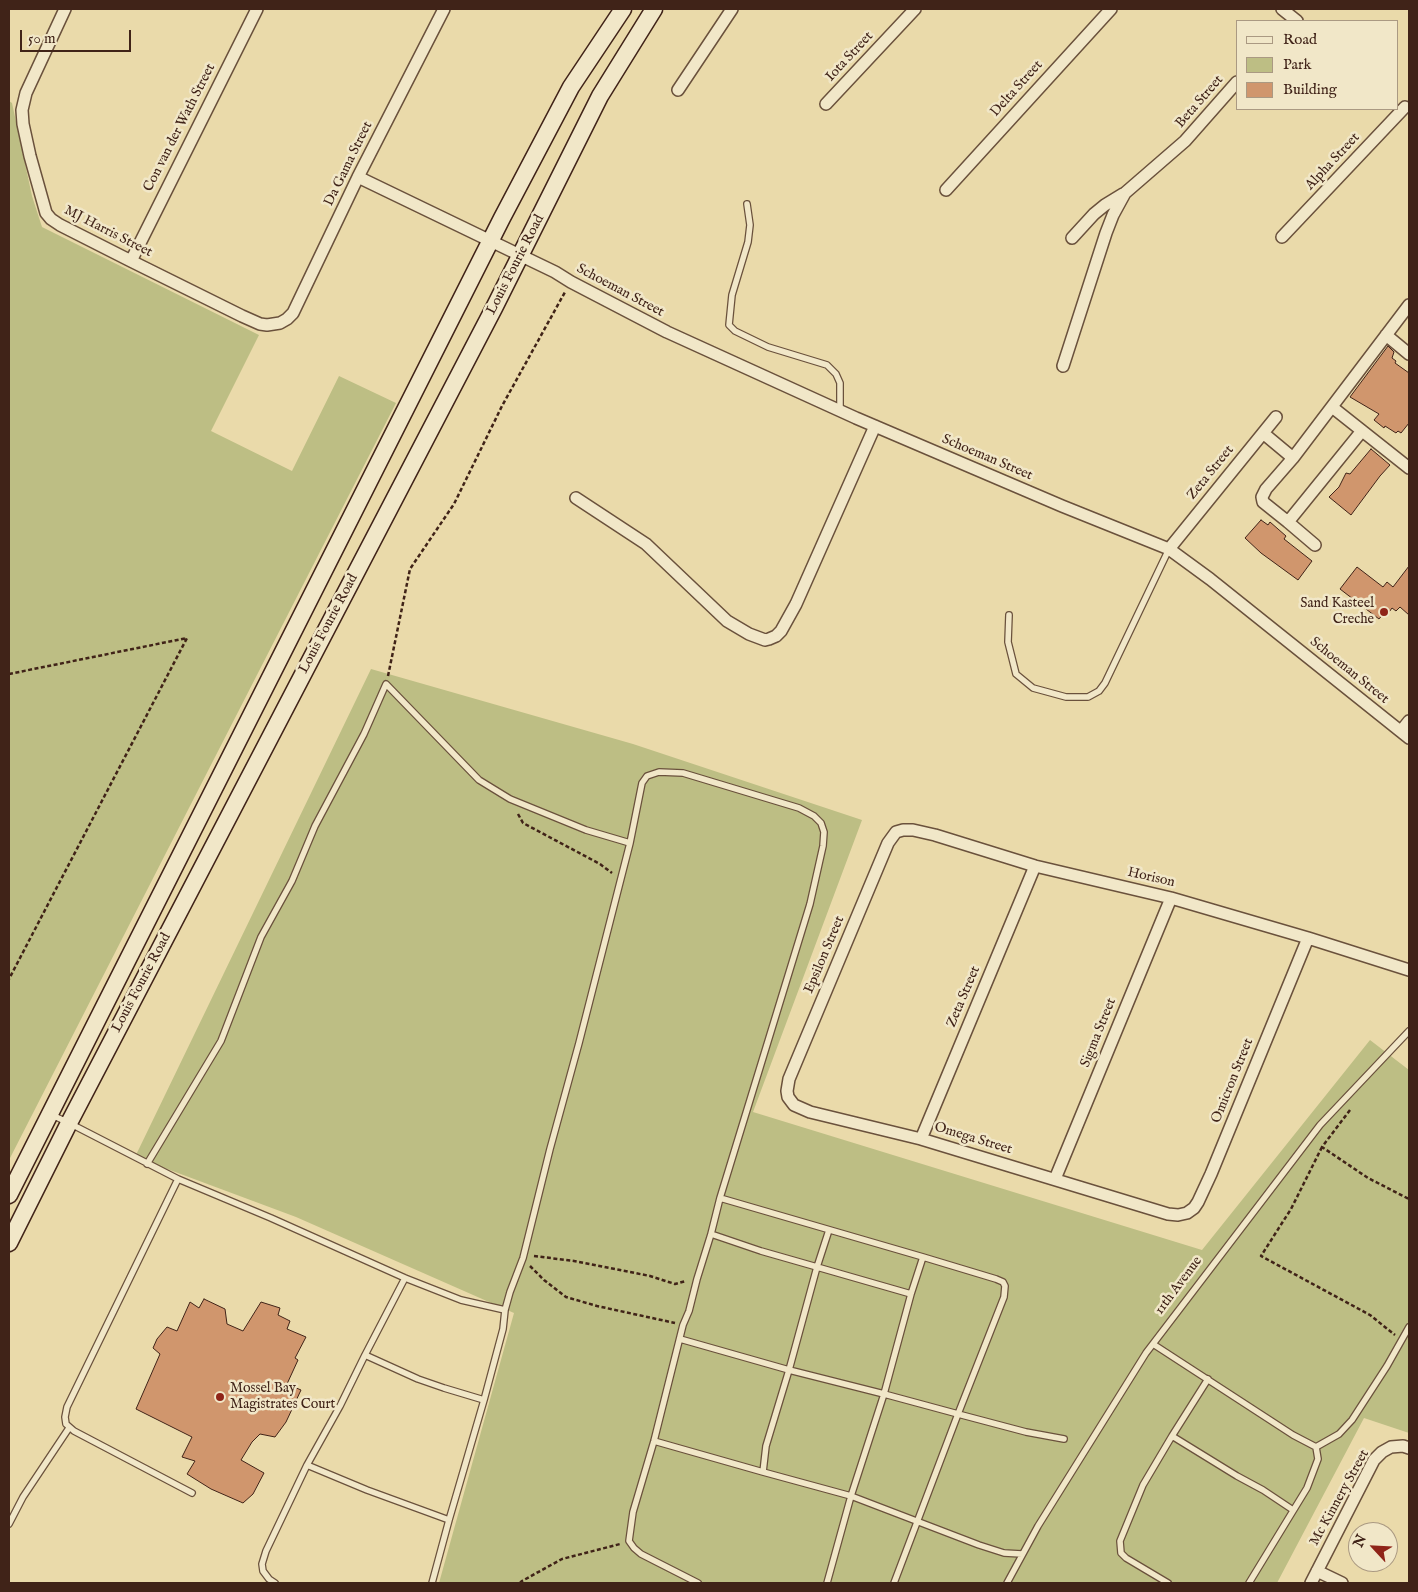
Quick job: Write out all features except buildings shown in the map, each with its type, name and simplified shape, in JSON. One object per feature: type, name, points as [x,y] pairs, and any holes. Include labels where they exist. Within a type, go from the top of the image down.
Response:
[{"type":"main road","name":"Louis Fourie Road","points":[[9,1195],[489,242],[571,87],[624,9]]},
{"type":"main road","name":"Louis Fourie Road","points":[[9,1242],[69,1122],[520,256],[600,96],[654,9]]},
{"type":"street","name":"MJ Harris Street","points":[[66,9],[26,93],[22,110],[30,156],[46,213],[60,226],[251,320],[260,324],[274,324]]},
{"type":"street","name":"Con van der Wath Street","points":[[131,261],[257,9]]},
{"type":"street","name":"Da Gama Street","points":[[274,324],[287,319],[293,313],[358,177],[444,9]]},
{"type":"street","points":[[678,90],[732,9]]},
{"type":"street","name":"Iota Street","points":[[826,104],[915,9]]},
{"type":"street","name":"Delta Street","points":[[946,190],[1111,9]]},
{"type":"street","points":[[1282,9],[1293,20]]},
{"type":"street","name":"Beta Street","points":[[1072,238],[1094,214],[1125,192],[1185,141],[1236,83]]},
{"type":"street","name":"Alpha Street","points":[[1282,237],[1404,106]]},
{"type":"street","name":"Schoeman Street","points":[[358,177],[489,242],[555,272],[666,332],[840,411],[1062,506],[1169,549],[1210,579],[1405,735]]},
{"type":"street","points":[[1063,366],[1106,233],[1125,192]]},
{"type":"street","points":[[1315,546],[1263,502],[1262,496],[1266,488],[1293,458],[1409,304]]},
{"type":"street","points":[[1386,335],[1409,354]]},
{"type":"street","points":[[1332,407],[1409,468]]},
{"type":"street","name":"Zeta Street","points":[[1169,549],[1276,417]]},
{"type":"street","points":[[576,498],[646,544],[727,621],[749,634],[769,640],[781,631],[796,604],[875,426]]},
{"type":"street","points":[[1288,522],[1362,432]]},
{"type":"street","points":[[1263,433],[1293,458]]},
{"type":"street","points":[[1405,735],[1409,721]]},
{"type":"street","name":"Horison","points":[[888,843],[896,832],[902,830],[913,830],[935,835],[1035,866],[1171,898],[1409,970]]},
{"type":"street","name":"Epsilon Street","points":[[789,1080],[888,843]]},
{"type":"street","name":"Zeta Street","points":[[921,1139],[1035,866]]},
{"type":"street","name":"Sigma Street","points":[[1055,1179],[1171,898]]},
{"type":"street","name":"Omicron Street","points":[[1168,1214],[1178,1216],[1187,1213],[1198,1202],[1308,938]]},
{"type":"street","name":"Omega Street","points":[[789,1080],[788,1097],[794,1105],[810,1112],[921,1139],[1168,1214]]},
{"type":"street","name":"Mc Kinnery Street","points":[[1311,1583],[1374,1460],[1391,1447],[1403,1446],[1409,1448]]},
{"type":"street","points":[[1317,1571],[1342,1583]]},
{"type":"lane","points":[[747,204],[750,225],[748,242],[732,295],[729,325],[735,331],[768,347],[827,365],[836,374],[840,383],[840,411]]},
{"type":"lane","points":[[1008,615],[1008,642],[1016,674],[1033,688],[1066,697],[1088,697],[1099,691],[1104,684],[1169,549]]},
{"type":"lane","points":[[147,1164],[221,1041],[261,937],[292,881],[316,826],[364,734],[386,684],[479,780],[510,799],[586,830],[630,843]]},
{"type":"lane","points":[[432,1583],[484,1400],[503,1329],[510,1292],[523,1258],[621,880],[642,783],[647,776],[658,772],[683,773],[799,808],[818,819],[824,832],[824,846],[810,904],[720,1198],[689,1311],[683,1325],[654,1440],[633,1512],[628,1541],[641,1554],[698,1583]]},
{"type":"lane","name":"11th Avenue","points":[[1007,1583],[1038,1526],[1153,1344],[1320,1125],[1409,1031]]},
{"type":"lane","points":[[50,1114],[178,1179],[405,1278],[461,1300],[506,1310]]},
{"type":"lane","points":[[178,1179],[67,1407],[65,1417],[69,1428],[192,1493]]},
{"type":"lane","points":[[720,1198],[996,1279],[1003,1282],[1005,1286],[1004,1297],[984,1344],[894,1583]]},
{"type":"lane","points":[[763,1472],[766,1446],[829,1230]]},
{"type":"lane","points":[[711,1234],[761,1251],[912,1294]]},
{"type":"lane","points":[[827,1583],[851,1496],[884,1394],[923,1257]]},
{"type":"lane","points":[[275,1583],[269,1580],[263,1572],[262,1564],[266,1551],[307,1465],[340,1406],[405,1278]]},
{"type":"lane","points":[[1316,1447],[1339,1434],[1352,1420],[1409,1328]]},
{"type":"lane","points":[[680,1339],[789,1370],[1026,1432],[1064,1439]]},
{"type":"lane","points":[[1153,1344],[1293,1435],[1316,1447]]},
{"type":"lane","points":[[365,1355],[418,1379],[484,1400]]},
{"type":"lane","points":[[1168,1583],[1126,1558],[1122,1553],[1120,1541],[1143,1485],[1208,1379]]},
{"type":"lane","points":[[9,1524],[23,1497],[69,1428]]},
{"type":"lane","points":[[1172,1436],[1293,1510]]},
{"type":"lane","points":[[654,1440],[851,1496],[979,1545],[1004,1553],[1022,1554]]},
{"type":"lane","points":[[1249,1583],[1307,1488],[1318,1459],[1316,1447]]},
{"type":"lane","points":[[307,1465],[449,1520]]},
{"type":"path","points":[[386,684],[410,569],[454,504],[502,406],[571,282]]},
{"type":"path","points":[[9,674],[187,638],[9,979]]},
{"type":"path","points":[[510,799],[523,823],[600,864],[621,880]]},
{"type":"path","points":[[1355,1103],[1322,1147],[1291,1209],[1261,1256],[1370,1315],[1401,1340]]},
{"type":"path","points":[[1322,1147],[1368,1178],[1409,1199]]},
{"type":"path","points":[[523,1258],[537,1255],[574,1261],[650,1276],[675,1284],[697,1279]]},
{"type":"path","points":[[523,1258],[544,1280],[566,1297],[597,1306],[683,1325]]},
{"type":"path","points":[[520,1583],[562,1559],[628,1541]]},
{"type":"green space","points":[[9,101],[12,103],[32,196],[42,227],[259,335],[211,431],[292,471],[339,376],[396,403],[9,1160]]},
{"type":"green space","points":[[371,669],[633,744],[862,820],[753,1112],[1202,1250],[1370,1040],[1409,1070],[1409,1433],[1364,1418],[1277,1583],[439,1583],[514,1313],[296,1217],[135,1157]]},
{"type":"place","name":"Sand Kasteel Creche","points":[[1384,612]]},
{"type":"place","name":"Mossel Bay Magistrates Court","points":[[220,1397]]}]
